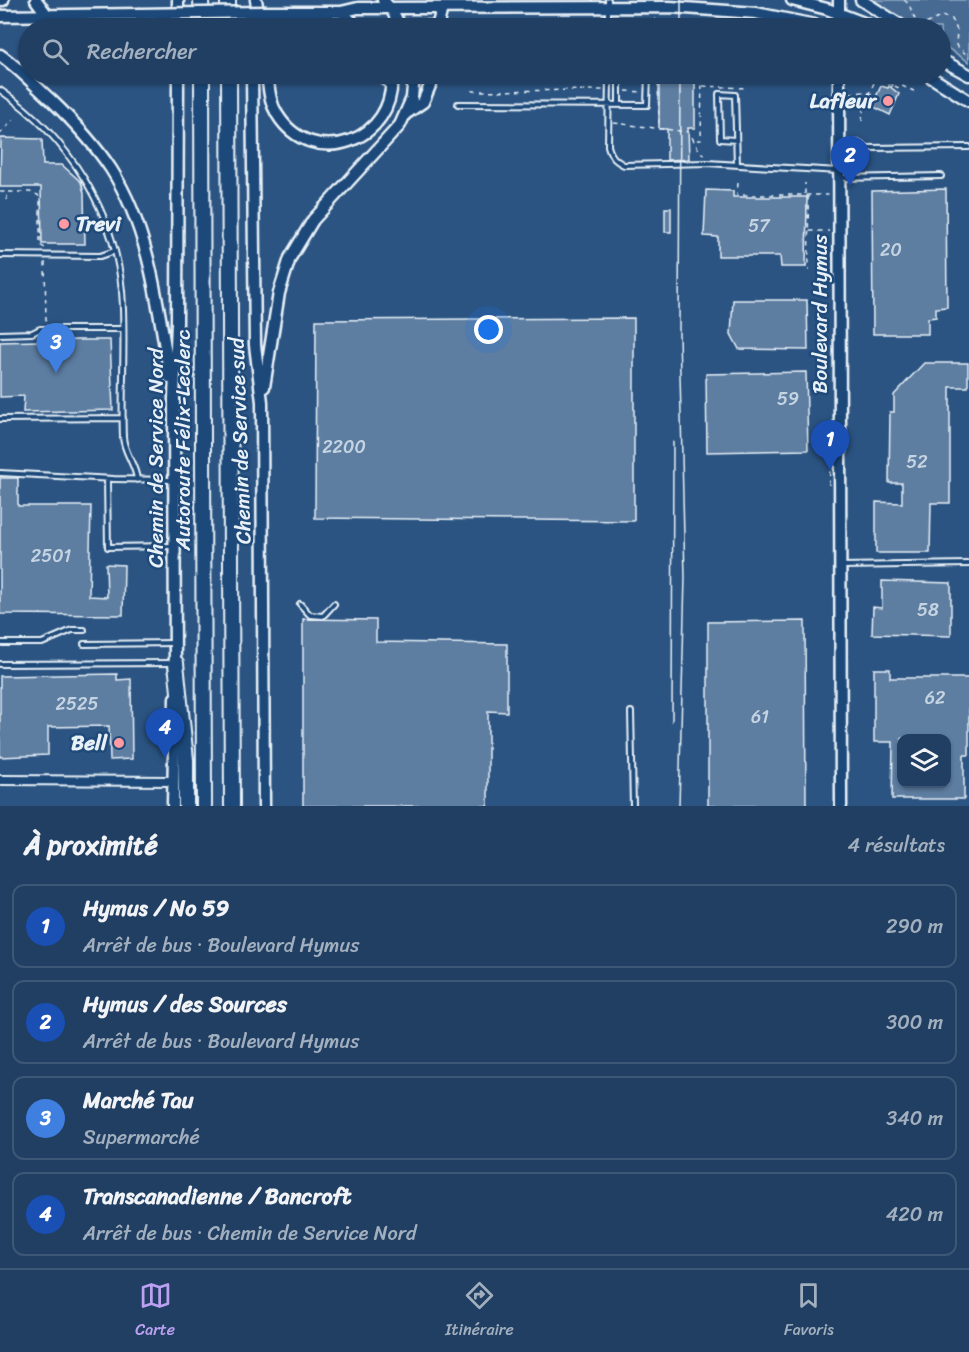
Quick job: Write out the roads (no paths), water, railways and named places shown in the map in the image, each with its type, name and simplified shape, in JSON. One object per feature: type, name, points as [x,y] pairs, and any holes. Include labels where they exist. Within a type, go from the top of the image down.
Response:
[{"type":"highway","points":[[201,0],[201,18]]},
{"type":"highway","points":[[228,0],[228,18]]},
{"type":"highway","name":"Autoroute Félix-Leclerc","points":[[202,84],[204,806]]},
{"type":"highway","points":[[229,84],[232,806]]},
{"type":"highway","points":[[176,663],[186,760],[186,806]]},
{"type":"main road","points":[[36,0],[47,15]]},
{"type":"main road","points":[[178,0],[178,18]]},
{"type":"main road","points":[[254,18],[255,0]]},
{"type":"main road","points":[[255,0],[259,18]]},
{"type":"main road","points":[[792,0],[852,18]]},
{"type":"main road","points":[[839,0],[839,18]]},
{"type":"main road","points":[[861,0],[889,18]]},
{"type":"main road","points":[[0,16],[341,12],[387,4],[442,8],[608,3],[728,10],[787,18]]},
{"type":"main road","points":[[387,4],[395,18]]},
{"type":"main road","points":[[439,18],[442,8]]},
{"type":"main road","points":[[341,12],[348,18]]},
{"type":"main road","points":[[0,55],[18,70]]},
{"type":"main road","points":[[951,64],[969,75]]},
{"type":"main road","points":[[33,84],[92,142],[123,190],[138,224],[147,258],[174,399]]},
{"type":"main road","name":"Chemin de Service Nord","points":[[172,806],[176,663],[174,399],[178,84]]},
{"type":"main road","name":"Chemin de Service sud","points":[[252,84],[255,345],[262,402],[264,806]]},
{"type":"main road","points":[[269,84],[273,105],[282,121],[302,137],[328,144],[354,140],[369,131],[386,110],[392,86]]},
{"type":"main road","points":[[262,402],[277,300],[290,258],[313,220],[393,134],[406,113],[414,92],[414,84]]},
{"type":"main road","points":[[406,113],[423,102],[431,84]]},
{"type":"main road","points":[[943,84],[969,101]]},
{"type":"main road","name":"Boulevard Hymus","points":[[839,86],[842,806]]},
{"type":"street","points":[[0,780],[172,781]]},
{"type":"lane","points":[[608,3],[609,18]]},
{"type":"lane","points":[[387,84],[392,86]]},
{"type":"lane","points":[[609,84],[608,146],[616,162],[624,165],[707,163],[839,175],[941,176]]},
{"type":"lane","points":[[619,84],[619,104]]},
{"type":"lane","points":[[458,104],[647,105],[647,84]]},
{"type":"lane","points":[[0,90],[38,121],[79,169],[105,219],[122,289],[124,443],[137,480]]},
{"type":"lane","points":[[736,140],[720,139],[719,94],[735,95],[737,165]]},
{"type":"lane","points":[[840,143],[858,143],[867,148],[969,147]]},
{"type":"lane","points":[[840,155],[858,155],[867,148]]},
{"type":"lane","points":[[0,255],[100,256],[114,251]]},
{"type":"lane","points":[[0,334],[32,333],[40,329],[123,329]]},
{"type":"lane","points":[[0,419],[123,418]]},
{"type":"lane","points":[[0,473],[174,480]]},
{"type":"lane","points":[[107,479],[108,547],[174,546]]},
{"type":"lane","points":[[841,566],[969,564]]},
{"type":"lane","points":[[300,604],[310,615],[323,616],[334,604]]},
{"type":"lane","points":[[0,643],[42,643],[72,630],[84,630]]},
{"type":"lane","points":[[84,644],[176,643]]},
{"type":"lane","points":[[0,664],[176,663]]},
{"type":"lane","points":[[631,712],[633,806]]},
{"type":"tram line","points":[[681,0],[681,18]]},
{"type":"tram line","points":[[679,806],[685,577],[679,334],[680,84]]},
{"type":"tram line","points":[[672,721],[673,442]]},
{"type":"place","name":"Lafleur","points":[[888,101]]},
{"type":"place","name":"Hymus / des Sources","points":[[850,186]]},
{"type":"place","name":"Trevi","points":[[64,224]]},
{"type":"place","name":"Marché Tau","points":[[56,373]]},
{"type":"place","name":"Hymus / No 59","points":[[830,470]]},
{"type":"place","name":"Bell","points":[[119,743]]},
{"type":"place","name":"Transcanadienne / Bancroft","points":[[165,758]]}]
